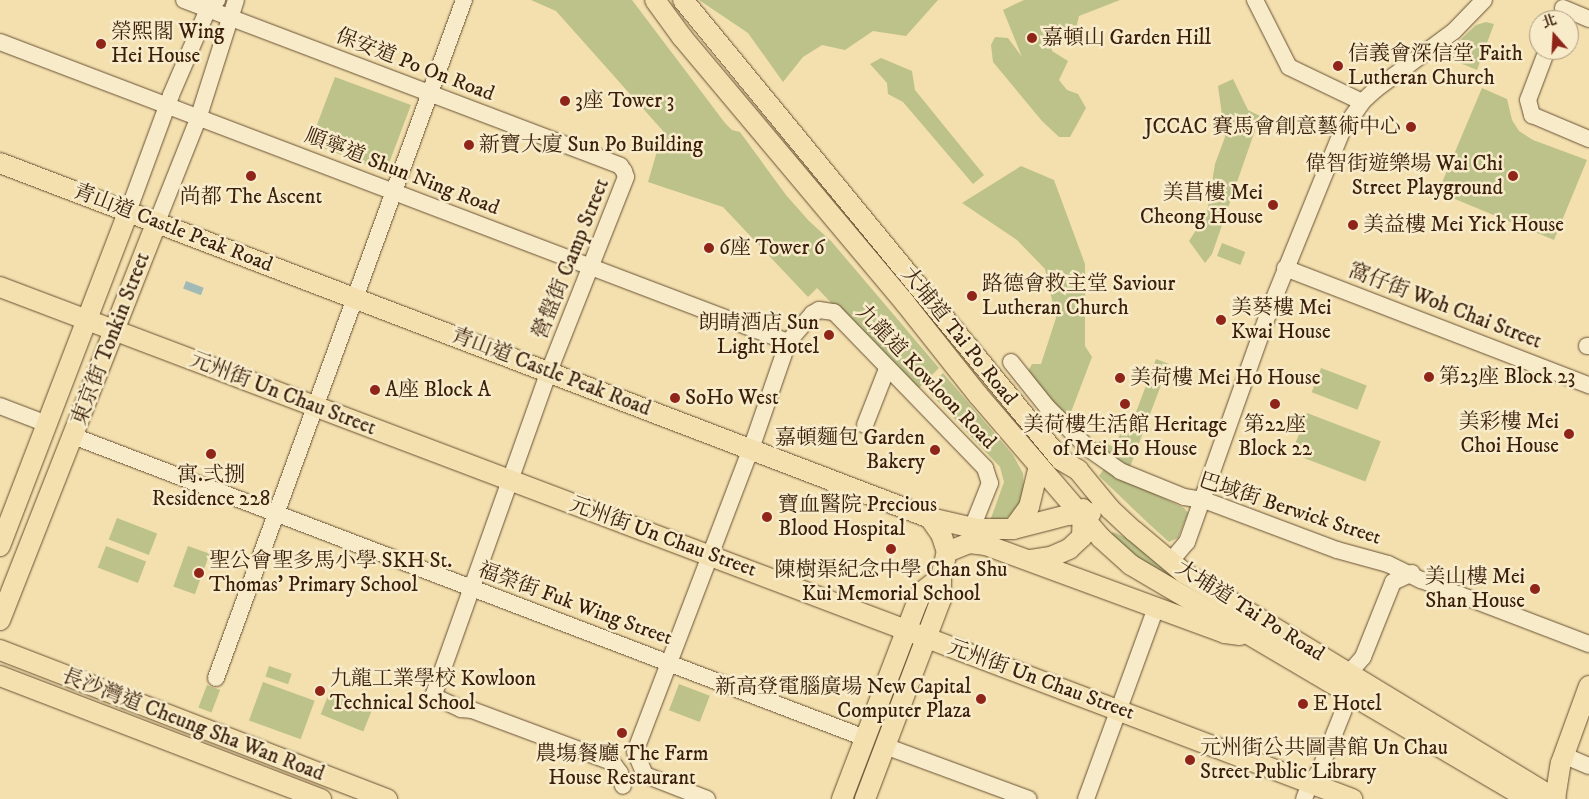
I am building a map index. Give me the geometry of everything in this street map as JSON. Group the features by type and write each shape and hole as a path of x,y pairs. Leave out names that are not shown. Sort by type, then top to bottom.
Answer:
{"main road":[{"name":"大埔道 Tai Po Road","path":"655,0 682,37 1039,466 1101,538 1131,565 1351,692 1545,797"},
{"name":"大埔道 Tai Po Road","path":"683,0 1062,460 1078,470 1110,509 1170,562 1350,672 1545,797"},
{"name":"青山道 Castle Peak Road","path":"0,163 930,518 972,528 1013,529 1068,515 1083,515 1110,509"},
{"name":"東京街 Tonkin Street","path":"0,546 128,212"},
{"name":"東京街 Tonkin Street","path":"0,620 157,222"},
{"name":"元州街 Un Chau Street","path":"0,287 116,329 314,407 1119,708 1307,791 1352,799"},
{"path":"1031,560 1051,557 1069,549 1082,537 1083,515 1079,492 1069,480 1062,460"},
{"path":"1013,529 1029,506 1039,466"},
{"path":"865,799 941,599 941,577 947,552 941,534 930,518"},
{"path":"947,552 969,543 978,544 1031,560 1156,608"},
{"path":"842,799 922,592 941,577"},
{"name":"大埔道 Tai Po Road","path":"1156,608 1225,633 1258,637"},
{"name":"長沙灣道 Cheung Sha Wan Road","path":"0,650 387,799"},
{"name":"長沙灣道 Cheung Sha Wan Road","path":"0,676 321,799"},
{"path":"1545,797 1562,774 1562,759 1589,686"}],"street":[{"name":"保安道 Po On Road","path":"184,0 213,5 232,18 620,166 626,177"},
{"name":"東京街 Tonkin Street","path":"157,222 198,118 232,18 236,0"},
{"path":"216,678 277,513 279,500 395,190 463,0"},
{"path":"1255,0 1289,67 1362,102"},
{"path":"1170,562 1187,542 1204,500 1285,268 1332,149 1362,102 1454,31 1484,0"},
{"name":"東京街 Tonkin Street","path":"128,212 167,105 213,5"},
{"path":"1562,9 1589,20"},
{"name":"順寧道 Shun Ning Road","path":"0,42 198,118 395,190 590,269 788,342"},
{"path":"1543,60 1528,100 1532,115 1589,139"},
{"name":"營盤街 Camp Street","path":"626,177 549,371 433,696 461,709 472,710 628,774"},
{"name":"窩仔街 Woh Chai Street","path":"1285,268 1589,384"},
{"name":"九龍道 Kowloon Road","path":"788,342 812,314 819,310 834,312 984,468 990,477 972,528"},
{"path":"707,799 628,774 669,661 751,449 788,342"},
{"name":"巴域街 Berwick Street","path":"1012,363 1054,414 1089,449 1120,471 1184,497 1204,500 1338,550 1366,556 1412,573 1420,580 1589,644"},
{"path":"865,425 887,369"},
{"path":"0,406 47,424"},
{"name":"福榮街 Fuk Wing Street","path":"73,436 669,661 865,738"},
{"path":"1350,672 1363,657 1393,582 1412,573"},
{"path":"1086,799 1156,608"},
{"path":"1307,791 1318,776 1351,692"},
{"path":"885,746 1028,799"},
{"path":"1562,759 1589,766"}],"green space":[{"path":"531,0 632,0 725,123 732,130 740,132 786,195 809,221 831,241 939,368 916,391 817,288 808,297 723,207 648,182 663,131 556,11"},
{"path":"699,0 938,0 906,36 873,31 845,50 822,45 803,57 783,82 748,33"},
{"path":"1024,0 1120,0 1079,16 1076,28 1060,31 1050,38 1052,51 1068,61 1059,80 1067,90 1078,94 1086,108 1070,137 1059,137 1042,121 993,62 991,45 995,37 1008,38 1022,57 1003,10"},
{"path":"1486,22 1494,24 1477,70 1443,56 1476,25"},
{"path":"881,58 912,71 915,90 984,175 973,184 903,102 888,94 887,83 870,64"},
{"path":"335,77 411,105 388,166 381,170 310,143"},
{"path":"1233,79 1248,110 1260,116 1212,254 1205,263 1189,241 1207,213 1215,164 1225,137 1218,86"},
{"name":"偉智街遊樂場 Wai Chi Street Playground","path":"1482,88 1507,99 1512,120 1519,131 1533,140 1587,160 1554,240 1438,192"},
{"path":"1021,166 1054,180 1085,264 1085,346 1092,357 1068,420 1027,373 1032,364 1041,364 1056,318 1045,269 1017,240 962,203"},
{"path":"1222,243 1245,252 1240,265 1217,256"},
{"path":"1156,359 1169,364 1130,467 1095,444 1100,441 1114,447 1120,434 1127,436"},
{"path":"1321,368 1367,386 1357,410 1312,392"},
{"path":"943,373 1013,455 1023,473 1024,492 1018,509 1004,520 990,521 1004,482 1000,467 927,390"},
{"path":"1307,413 1381,441 1365,481 1292,453"},
{"path":"1104,469 1184,508 1188,513 1178,538 1169,542 1148,523 1099,476"},
{"path":"117,518 157,533 149,555 109,539"},
{"path":"1113,532 1131,540 1224,602 1168,582 1110,535"},
{"path":"106,546 146,561 138,583 98,567"},
{"path":"188,546 210,554 195,594 173,586"},
{"path":"269,666 292,674 288,684 265,676"},
{"path":"263,682 315,701 301,739 249,721"},
{"path":"679,684 710,696 700,722 669,710"},
{"path":"207,685 220,690 211,712 198,707"},
{"path":"330,691 373,708 363,731 321,714"}],"water":[{"path":"186,281 204,288 201,295 183,288"}],"place":[{"name":"嘉頓山 Garden Hill","path":"1032,38"},
{"name":"榮熙閣 Wing Hei House","path":"101,44"},
{"name":"信義會深信堂 Faith Lutheran Church","path":"1338,66"},
{"name":"3座 Tower 3","path":"565,101"},
{"name":"JCCAC 賽馬會創意藝術中心","path":"1411,127"},
{"name":"新寶大廈 Sun Po Building","path":"469,145"},
{"name":"尚都 The Ascent","path":"251,176"},
{"name":"偉智街遊樂場 Wai Chi Street Playground","path":"1513,176"},
{"name":"美菖樓 Mei Cheong House","path":"1273,205"},
{"name":"美益樓 Mei Yick House","path":"1353,225"},
{"name":"6座 Tower 6","path":"709,248"},
{"name":"路德會救主堂 Saviour Lutheran Church","path":"972,296"},
{"name":"美葵樓 Mei Kwai House","path":"1221,320"},
{"name":"朗晴酒店 Sun Light Hotel","path":"829,335"},
{"name":"第23座 Block 23","path":"1429,377"},
{"name":"美荷樓 Mei Ho House","path":"1120,378"},
{"name":"A座 Block A","path":"375,390"},
{"name":"SoHo West","path":"675,398"},
{"name":"美荷樓生活館 Heritage of Mei Ho House","path":"1125,404"},
{"name":"第22座 Block 22","path":"1275,404"},
{"name":"美彩樓 Mei Choi House","path":"1569,434"},
{"name":"嘉頓麵包 Garden Bakery","path":"935,450"},
{"name":"寓.弍捌 Residence 228","path":"211,454"},
{"name":"寶血醫院 Precious Blood Hospital","path":"767,517"},
{"name":"陳樹渠紀念中學 Chan Shu Kui Memorial School","path":"891,549"},
{"name":"聖公會聖多馬小學 SKH St. Thomas' Primary School","path":"199,573"},
{"name":"美山樓 Mei Shan House","path":"1535,589"},
{"name":"九龍工業學校 Kowloon Technical School","path":"320,691"},
{"name":"新高登電腦廣場 New Capital Computer Plaza","path":"981,699"},
{"name":"E Hotel","path":"1303,704"},
{"name":"農塲餐廳 The Farm House Restaurant","path":"622,733"},
{"name":"元州街公共圖書館 Un Chau Street Public Library","path":"1190,760"}]}
